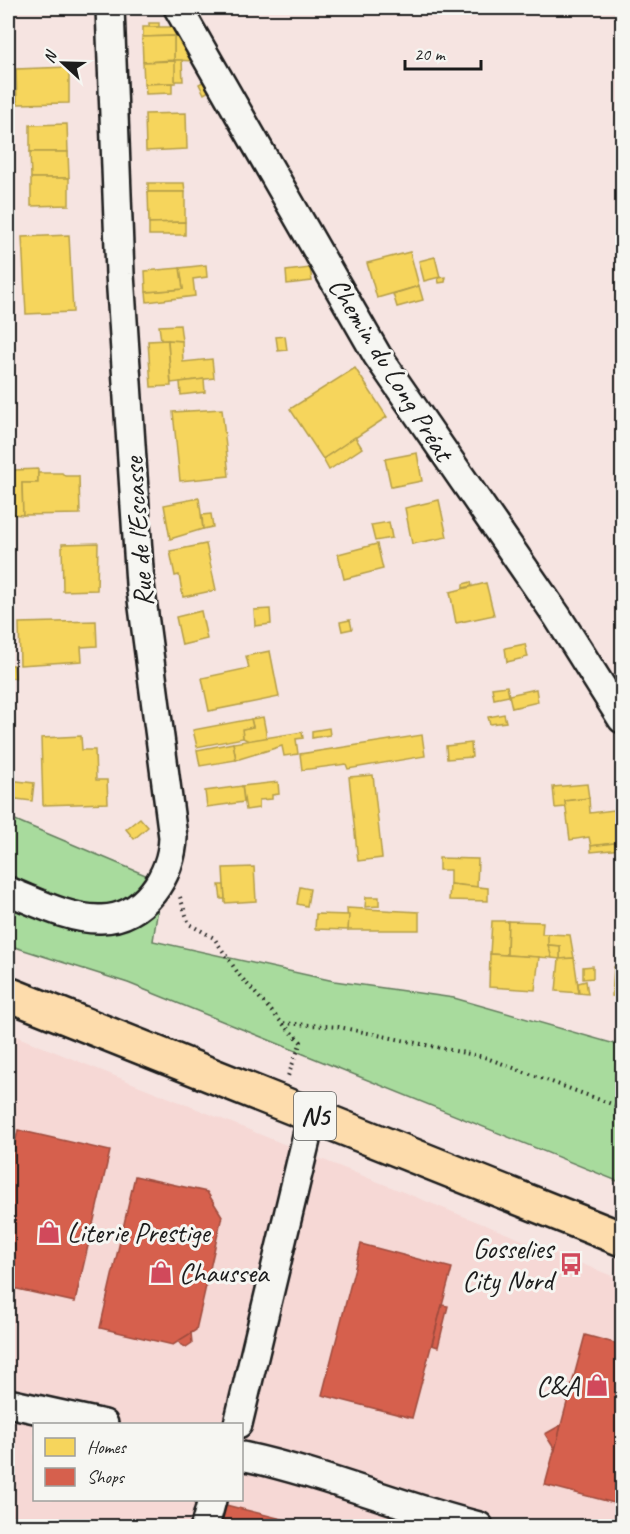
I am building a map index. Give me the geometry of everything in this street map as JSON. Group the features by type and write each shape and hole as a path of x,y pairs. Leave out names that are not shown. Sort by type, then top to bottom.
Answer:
{"main road":[{"name":"N5","path":"8,994 622,1239"}],"street":[{"name":"Rue de l'Escasse","path":"8,891 75,916 102,920 139,905 162,882 169,866 173,837 140,584 120,274 110,8"},
{"name":"Chemin du Long Préat","path":"178,8 376,355 537,588 622,719"},
{"path":"238,1423 312,1115"},
{"path":"8,1403 95,1423"},
{"path":"243,1456 272,1462 430,1514 480,1527"},
{"path":"205,1527 212,1501"}],"path":[{"path":"169,866 189,924 214,938 240,976 301,1042 278,1102"},
{"path":"282,1023 339,1027 484,1057 622,1108"}],"shaded area":[{"path":"8,1033 622,1280 622,1526 8,1526"}],"green space":[{"path":"8,817 162,882 153,941 334,981 454,998 622,1046 622,1183 128,983 8,945"}],"building: Homes":[{"path":"149,23 159,23 159,27 149,27"},
{"path":"143,27 175,27 194,61 174,60 174,36 143,37"},
{"path":"174,36 174,60 143,62 142,37"},
{"path":"174,60 182,60 183,81 175,81"},
{"path":"175,61 175,83 144,84 143,62"},
{"path":"69,67 69,103 17,104 16,69"},
{"path":"206,80 211,90 204,94 199,84"},
{"path":"172,83 172,93 146,94 145,84"},
{"path":"186,113 187,149 146,151 145,114"},
{"path":"67,124 68,152 30,152 30,125"},
{"path":"30,152 68,152 69,178 31,178"},
{"path":"31,178 69,178 69,205 31,206"},
{"path":"148,183 184,183 185,192 148,192"},
{"path":"148,192 185,192 185,222 149,223"},
{"path":"185,222 185,235 149,235 149,223"},
{"path":"69,235 73,312 26,314 22,237"},
{"path":"410,252 419,286 377,298 367,263"},
{"path":"435,257 440,277 424,281 419,261"},
{"path":"206,265 207,277 193,279 195,296 147,302 146,292 183,289 180,268"},
{"path":"180,268 183,289 146,292 145,271"},
{"path":"310,268 312,281 287,284 286,271"},
{"path":"446,277 445,282 439,283 438,278"},
{"path":"419,286 423,300 397,307 393,294"},
{"path":"180,325 182,341 161,340 159,326"},
{"path":"285,336 287,350 278,351 276,337"},
{"path":"168,340 171,386 151,387 148,341"},
{"path":"168,340 182,341 183,362 212,359 214,378 171,383"},
{"path":"355,368 387,417 323,459 290,409"},
{"path":"204,379 205,392 181,395 180,382"},
{"path":"222,409 229,476 180,481 173,412"},
{"path":"355,437 362,448 329,470 323,459"},
{"path":"417,453 422,481 391,487 385,459"},
{"path":"38,469 38,483 22,483 23,515 10,514 9,475 15,470"},
{"path":"38,473 79,476 80,514 23,515 22,483 38,483"},
{"path":"199,498 203,529 170,539 164,505"},
{"path":"439,500 447,537 412,544 405,508"},
{"path":"211,514 213,527 203,529 202,515"},
{"path":"389,522 392,538 375,541 371,525"},
{"path":"98,543 97,590 63,591 62,544"},
{"path":"206,544 216,590 183,597 179,575 175,576 170,551"},
{"path":"377,544 383,569 344,579 338,554"},
{"path":"471,582 472,586 463,588 463,584"},
{"path":"486,583 494,615 456,623 450,592"},
{"path":"270,609 271,624 255,626 254,610"},
{"path":"201,611 207,639 182,645 176,617"},
{"path":"350,620 352,629 342,631 340,622"},
{"path":"96,621 97,646 81,647 82,661 20,665 19,623"},
{"path":"525,644 528,657 507,662 505,648"},
{"path":"270,651 279,697 209,711 202,678 249,668 246,656"},
{"path":"8,665 14,665 15,678 8,678"},
{"path":"507,686 509,696 494,699 492,688"},
{"path":"536,689 538,702 512,708 509,695"},
{"path":"504,714 506,722 490,724 488,717"},
{"path":"263,717 267,738 249,741 243,738 242,729 253,727 251,719"},
{"path":"251,719 253,727 242,729 243,738 197,747 193,730"},
{"path":"329,728 330,735 312,738 312,731"},
{"path":"302,732 303,738 296,739 298,754 284,756 282,746 236,760 233,743"},
{"path":"422,735 425,756 348,769 346,764 302,770 300,754"},
{"path":"81,736 82,750 95,750 96,780 107,780 108,803 43,805 41,738"},
{"path":"233,743 236,760 200,766 197,750"},
{"path":"471,743 472,757 447,759 446,746"},
{"path":"373,775 382,858 358,861 349,777"},
{"path":"8,780 34,783 32,801 8,798"},
{"path":"278,782 279,794 272,795 272,799 259,800 259,808 246,810 242,786"},
{"path":"587,784 589,798 565,801 566,807 555,808 553,787"},
{"path":"242,786 244,802 207,807 205,791"},
{"path":"589,798 590,813 622,809 622,842 591,846 589,837 570,840 565,801"},
{"path":"140,818 148,827 134,839 126,829"},
{"path":"622,842 622,849 591,852 591,846"},
{"path":"439,858 478,859 477,887 450,884 450,870 439,870"},
{"path":"254,867 256,901 225,903 223,868"},
{"path":"450,884 488,888 488,901 449,900"},
{"path":"219,885 224,885 225,899 221,899"},
{"path":"300,887 310,889 307,906 297,904"},
{"path":"366,897 379,897 379,906 365,907"},
{"path":"347,908 419,912 419,930 348,930"},
{"path":"316,914 349,915 348,930 315,929"},
{"path":"492,921 508,921 507,955 490,954"},
{"path":"508,921 543,922 542,934 548,934 552,958 507,955"},
{"path":"548,934 570,935 574,958 560,959 560,946 548,945"},
{"path":"548,945 560,946 560,959 552,958"},
{"path":"490,954 539,957 535,990 489,987"},
{"path":"574,958 579,993 556,991 559,959"},
{"path":"593,966 593,978 583,979 583,967"},
{"path":"614,967 622,968 622,997 612,996"},
{"path":"586,981 588,994 579,993 578,983"}],"building: Shops":[{"name":"Literie Prestige","path":"18,1130 110,1151 75,1302 8,1287 8,1177"},
{"name":"Chaussea","path":"135,1176 207,1192 222,1216 196,1330 173,1345 100,1328"},
{"path":"361,1244 452,1268 412,1418 322,1395"},
{"path":"442,1305 448,1306 438,1347 432,1345"},
{"path":"191,1333 192,1343 186,1347 181,1345 178,1341"},
{"name":"C&A","path":"585,1335 622,1345 622,1505 545,1485"},
{"path":"561,1425 555,1450 545,1434"},
{"path":"222,1504 310,1526 217,1526"}],"place":[{"name":"Literie Prestige","path":"49,1232"},
{"name":"Gosselies City Nord","path":"571,1264"},
{"name":"Chaussea","path":"161,1272"},
{"name":"C&A","path":"597,1385"}]}
